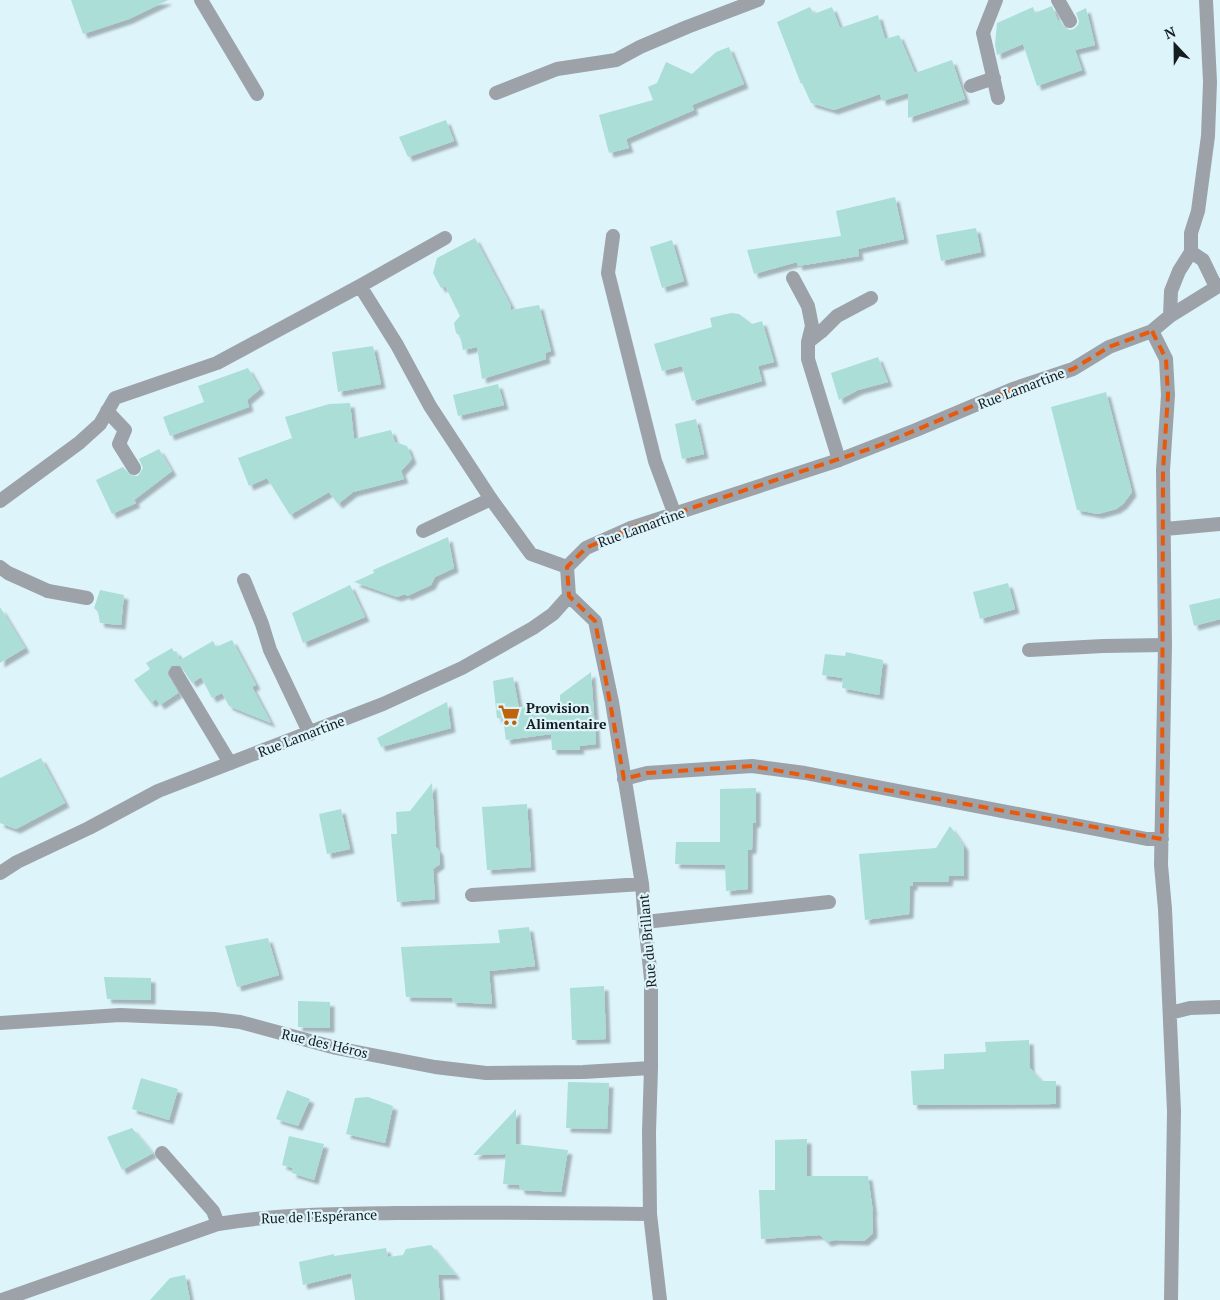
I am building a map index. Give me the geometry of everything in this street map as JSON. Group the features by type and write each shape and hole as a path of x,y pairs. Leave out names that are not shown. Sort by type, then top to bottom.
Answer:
{"street":[{"path":"201,0 257,94"},
{"path":"496,93 558,69 616,60 640,47 758,0"},
{"path":"996,0 982,33 998,98"},
{"path":"1058,0 1070,22"},
{"path":"1170,316 1171,291 1179,272 1191,252 1191,233 1198,211 1208,136 1210,82 1206,34 1206,0"},
{"path":"971,86 994,78"},
{"path":"613,236 608,273 612,292 655,461 674,515"},
{"path":"0,501 79,443 100,424 114,398 217,364 445,238"},
{"path":"1191,252 1203,260 1218,286"},
{"path":"793,278 808,306 812,326 808,342 808,359 839,460"},
{"path":"360,286 398,345 430,406 491,499 531,554 567,567 569,596"},
{"name":"Rue Lamartine","path":"567,567 586,548 631,528 839,460 1013,389 1073,369 1109,347 1152,331 1170,316 1218,286"},
{"path":"808,342 837,316 870,298"},
{"path":"1152,331 1166,359 1168,395 1163,470 1165,645 1161,865 1174,1111 1171,1300"},
{"path":"107,411 125,430 119,444 134,468"},
{"path":"423,531 491,499"},
{"path":"1165,529 1220,524"},
{"path":"0,567 8,573 48,590 87,598"},
{"path":"244,580 262,624 270,650 310,734"},
{"name":"Rue Lamartine","path":"0,873 17,862 89,828 158,791 310,734 383,704 462,668 533,628 553,614 569,596"},
{"name":"Rue du Brillant","path":"569,596 595,621 612,702 642,884 651,978 651,1068 648,1132 650,1214 660,1300"},
{"path":"1029,650 1165,645"},
{"path":"176,673 230,763"},
{"path":"624,779 647,773 752,766 805,773 962,802 1040,819 1162,839"},
{"path":"472,896 642,884"},
{"path":"645,922 829,902"},
{"path":"1170,1013 1190,1008 1220,1007"},
{"name":"Rue des Héros","path":"0,1023 120,1015 214,1019 240,1022 336,1048 486,1073 582,1072 651,1068"},
{"path":"162,1153 213,1211 218,1224"},
{"name":"Rue de l'Espérance","path":"2,1300 218,1224 254,1218 309,1215 447,1213 650,1214"}],"highlighted area":[{"path":"1152,331 1166,359 1168,395 1163,470 1162,839 752,766 647,773 624,779 595,621 569,596 567,567 586,548 631,528 878,446 1013,389 1073,369 1109,347"}],"building":[{"path":"71,0 168,0 129,19 83,34"},
{"path":"1052,6 1058,21 1060,20 1065,28 1069,30 1074,29 1078,25 1079,21 1076,13 1086,8 1095,45 1075,50 1082,70 1037,86 1023,44 997,55 995,45 997,23 1033,7 1035,13"},
{"path":"810,7 814,14 832,7 840,28 878,15 885,39 899,35 915,73 952,60 965,99 908,118 908,93 882,101 880,94 834,110 811,103 801,84 777,22"},
{"path":"729,47 744,84 692,105 694,110 626,139 629,148 609,153 599,115 653,100 648,87 657,83 666,62 692,74 716,52"},
{"path":"446,120 454,141 408,157 399,137"},
{"path":"895,197 904,239 858,249 859,256 798,266 797,262 754,274 747,250 841,236 836,211"},
{"path":"976,228 981,252 941,261 936,235"},
{"path":"475,238 510,304 511,310 539,305 551,351 545,353 546,359 482,379 477,347 463,350 460,336 456,333 454,323 460,316 445,286 441,288 433,273 437,258"},
{"path":"672,240 684,281 662,288 650,247"},
{"path":"731,313 739,314 752,324 762,321 774,362 758,366 762,381 692,401 682,366 662,371 654,344 712,327 710,318"},
{"path":"373,346 381,384 338,392 332,352"},
{"path":"878,357 888,382 858,390 839,400 831,373"},
{"path":"248,368 260,389 247,400 249,407 170,436 163,417 204,402 198,386"},
{"path":"498,384 504,405 458,416 453,395"},
{"path":"1106,392 1132,492 1123,504 1116,509 1098,514 1077,510 1051,407"},
{"path":"350,403 354,439 391,430 395,442 407,446 412,459 401,471 404,479 353,492 338,504 329,492 290,515 267,478 249,486 238,458 292,438 285,417 329,404"},
{"path":"696,419 704,454 682,459 675,424"},
{"path":"159,449 172,471 134,500 136,503 112,514 96,480 123,467 130,475 138,476 143,468 139,459"},
{"path":"448,537 454,568 435,577 431,585 407,596 405,594 397,597 354,582 374,573 373,570"},
{"path":"1008,583 1015,609 980,619 973,592"},
{"path":"350,585 365,617 303,643 292,613"},
{"path":"100,590 124,595 121,625 100,623 98,612 94,608"},
{"path":"1220,598 1220,619 1194,626 1189,605"},
{"path":"0,607 25,648 0,663"},
{"path":"232,640 256,685 252,687 271,723 229,706 222,693 212,698 201,677 192,683 180,665 171,666 167,673 178,693 160,705 156,699 151,703 134,680 150,669 146,663 172,648 174,652 176,651 180,660 213,641 216,647"},
{"path":"846,652 883,660 879,695 842,688 843,678 822,675 825,654 845,656"},
{"path":"591,672 596,744 579,746 580,750 552,750 551,734 506,740 503,719 497,718 493,681 513,677 519,708 560,704 560,695"},
{"path":"447,702 451,728 381,747 377,738"},
{"path":"41,758 65,803 16,829 0,823 0,778"},
{"path":"432,783 436,847 439,851 440,864 433,869 435,899 397,902 391,834 397,834 396,812 410,811"},
{"path":"756,788 756,823 753,823 752,849 748,850 748,889 726,891 725,865 675,864 676,842 720,842 720,789"},
{"path":"527,804 531,867 487,870 482,807"},
{"path":"341,809 350,849 327,854 319,814"},
{"path":"950,826 964,846 964,876 949,876 948,882 913,882 913,886 910,886 909,914 865,920 859,854 936,848"},
{"path":"529,927 535,966 489,971 492,1004 452,1002 452,998 406,997 401,947 500,943 498,930"},
{"path":"268,938 279,975 237,987 225,946"},
{"path":"104,977 151,978 151,1000 107,999"},
{"path":"604,986 606,1039 572,1040 570,988"},
{"path":"298,1001 330,1002 330,1028 298,1027"},
{"path":"1029,1040 1030,1068 1042,1081 1056,1081 1056,1104 913,1105 911,1071 944,1069 944,1054 986,1052 985,1042"},
{"path":"141,1078 178,1089 169,1120 132,1109"},
{"path":"568,1082 609,1083 607,1129 566,1128"},
{"path":"287,1090 310,1099 298,1126 276,1119"},
{"path":"368,1097 393,1106 385,1143 346,1134 355,1098"},
{"path":"516,1109 516,1144 568,1150 561,1192 521,1190 519,1185 503,1184 506,1154 473,1155"},
{"path":"132,1128 153,1153 122,1170 107,1137"},
{"path":"289,1136 324,1144 314,1180 292,1173 293,1168 282,1165"},
{"path":"807,1139 807,1176 868,1176 873,1212 873,1233 864,1241 835,1240 827,1242 820,1235 761,1239 759,1190 775,1190 775,1140"},
{"path":"431,1245 456,1275 438,1275 440,1300 355,1300 351,1273 303,1285 299,1262 334,1254 334,1256 386,1248 388,1257 403,1255 406,1249"},
{"path":"185,1275 190,1300 150,1300 170,1278"}],"place":[{"name":"Provision Alimentaire","path":"509,715"}]}
